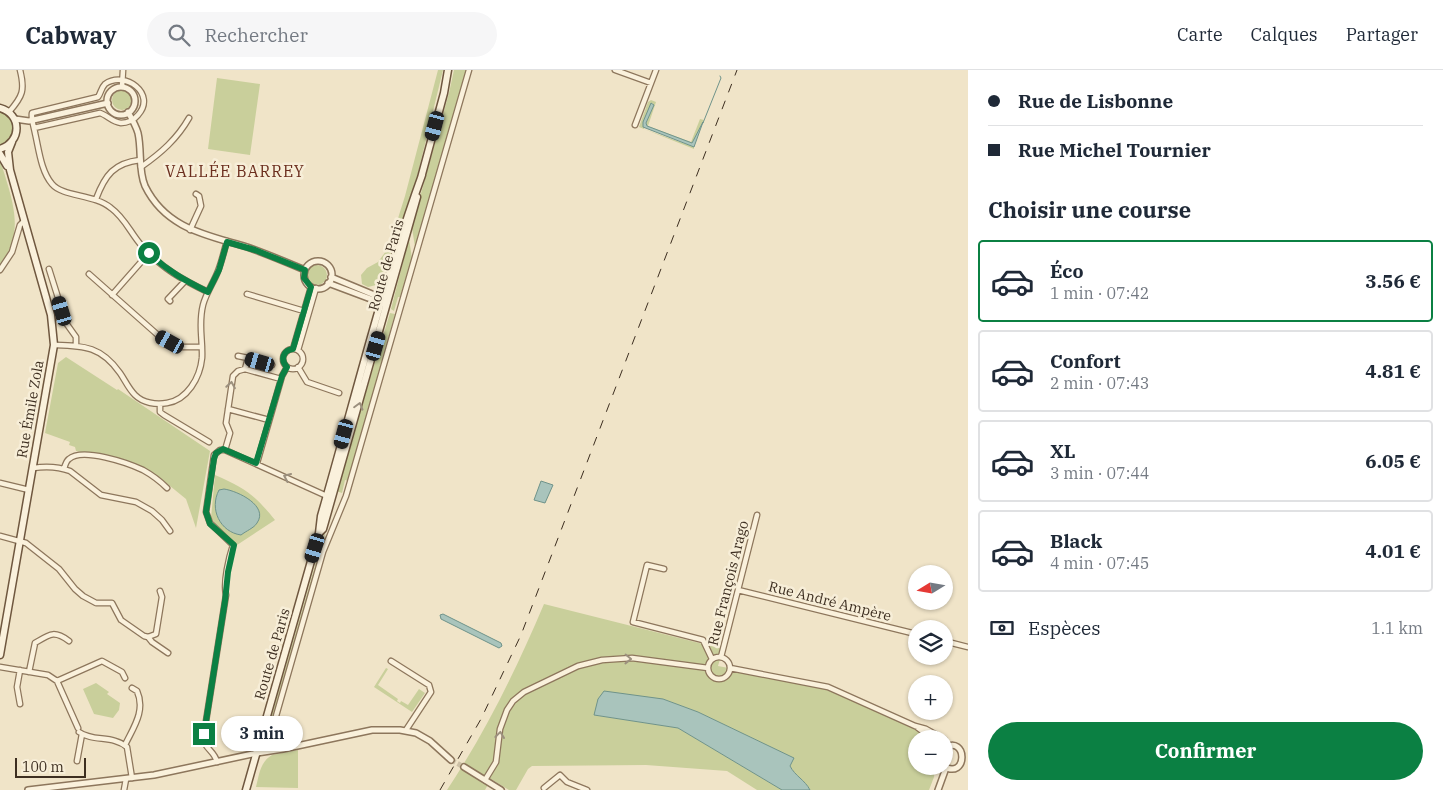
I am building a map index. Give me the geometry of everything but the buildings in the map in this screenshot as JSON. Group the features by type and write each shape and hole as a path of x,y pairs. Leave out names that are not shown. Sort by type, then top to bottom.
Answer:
{"main road":[{"name":"Route de Paris","path":"319,533 323,529 331,503 408,213 422,175 444,93 448,70"},
{"path":"0,108 9,112 15,119 17,131"},
{"name":"Rue Émile Zola","path":"0,655 54,345 51,315 10,170 8,152 17,131"},
{"path":"0,148 12,142"},
{"name":"Rue Émile Zola","path":"0,154 10,170"},
{"name":"Route de Paris","path":"246,790 319,533 321,516 385,302"}],"street":[{"path":"9,112 22,95 23,82 20,70"},
{"path":"122,87 123,70"},
{"path":"266,751 323,552 346,496 469,70"},
{"path":"615,70 651,83"},
{"path":"635,125 656,70"},
{"path":"34,128 103,113 110,120 118,122 133,120 142,109 144,101 143,93 136,83 122,77 116,78 108,81 102,87 99,96 33,112 30,121 34,128 45,172 54,186 66,192 96,199 117,213 149,253 166,269 208,292"},
{"path":"122,87 129,89 135,98 133,108 123,114 116,113 110,108 108,103 108,97 111,92 116,88 122,87"},
{"path":"86,100 89,116"},
{"path":"15,119 30,121 108,103"},
{"path":"128,112 138,134 142,177 146,188 168,215 190,230 255,250 305,270"},
{"path":"141,167 169,145 189,118"},
{"path":"17,131 30,121"},
{"path":"96,199 103,181 110,172 124,164 140,160"},
{"path":"190,230 201,206 199,196 196,194"},
{"path":"0,270 9,259 20,225 24,221"},
{"path":"54,345 87,347 97,350 115,366 136,396 149,402 160,404 176,400 190,389 200,368 202,347 200,321 203,304 219,270 227,242"},
{"path":"112,295 149,253"},
{"path":"312,262 322,262 328,266 331,277 324,287 314,287 304,278 305,270 312,262"},
{"path":"49,270 66,323 76,337 76,346"},
{"path":"89,274 159,336 183,347 202,347"},
{"path":"331,277 385,302"},
{"path":"170,301 168,299 185,281"},
{"path":"328,283 385,302"},
{"path":"296,349 287,351 283,356 287,367 293,369 301,364 303,358 296,349 304,311 314,287"},
{"path":"296,349 314,287"},
{"path":"247,294 304,311"},
{"path":"238,356 272,365"},
{"path":"244,369 248,358"},
{"path":"256,463 281,379 287,367"},
{"path":"298,367 307,382 339,393"},
{"path":"225,450 230,433 226,423 233,376 238,371 244,369 267,377 281,379"},
{"path":"160,404 160,412 164,416 209,442"},
{"path":"228,409 269,420"},
{"path":"217,762 216,755 204,744 203,740 228,572 234,545 210,524 206,512 214,459 218,451 221,449 225,450 327,495 331,503"},
{"path":"64,469 67,460 74,455 91,455 141,469 160,481 167,488"},
{"path":"32,468 48,466 70,471 101,495 136,502 152,511 170,531"},
{"path":"0,483 29,490"},
{"name":"Rue François Arago","path":"721,657 758,514"},
{"path":"0,536 26,543 59,569 83,596 96,602 112,603 120,620 148,637 168,653"},
{"path":"664,569 648,565 633,622 702,640 712,659"},
{"name":"Rue André Ampère","path":"738,590 908,632"},
{"path":"148,637 156,634 158,629 162,597 160,591"},
{"path":"29,672 35,643 53,633 69,641"},
{"path":"953,643 968,647"},
{"path":"721,657 728,661 730,668 726,677 720,679 711,676 708,668 712,659 721,657"},
{"path":"485,780 496,762 500,729 507,710 513,700 524,692 578,666 602,660 632,658 708,668"},
{"path":"57,681 102,661 122,672 125,678"},
{"path":"391,661 429,685 431,692 406,730"},
{"path":"0,667 48,675 57,681 79,731 77,760"},
{"path":"730,668 828,688 928,730"},
{"path":"20,670 17,686 20,704"},
{"path":"125,745 138,722 140,701 137,691 132,688"},
{"path":"915,726 921,730"},
{"path":"28,790 154,775 372,730 406,730 425,738 451,760"},
{"path":"79,731 125,745 132,778"},
{"path":"953,745 965,753 965,761 956,768 953,768"},
{"path":"464,768 501,790"},
{"path":"544,788 560,775 567,782 587,790"},
{"path":"938,790 943,775"},
{"path":"124,790 126,779"}],"green space":[{"path":"438,70 443,70 414,189 383,278 376,285 368,287 362,284 361,275 367,268 378,262 389,247 405,196"},
{"path":"454,70 466,70 415,247 413,222"},
{"path":"217,78 260,84 250,155 208,149"},
{"path":"122,90 129,93 132,100 129,107 122,110 115,107 112,100 115,93"},
{"path":"651,100 656,102 648,126 691,142 700,119 704,120 692,143 647,126 646,123 654,105 652,103 644,129 639,127 648,102"},
{"path":"0,112 10,118 13,128 10,138 0,145"},
{"path":"644,129 694,147 694,149"},
{"path":"0,162 14,210 15,228 11,247 0,265"},
{"path":"409,239 412,258 394,311 391,309"},
{"path":"313,265 321,265 327,271 327,279 321,285 313,285 307,279 307,271"},
{"path":"390,313 395,314 348,481 345,480 342,493 336,491"},
{"path":"66,357 118,389 210,451 196,528 186,499 159,477 130,462 76,451 75,447 69,445 70,442 45,433 58,363"},
{"path":"215,475 248,493 275,520 237,545 220,530 211,518"},
{"path":"325,531 325,539 267,739 265,738"},
{"path":"544,604 723,649 718,666 828,687 916,725 921,730 908,730 908,775 934,775 934,777 929,790 810,790 790,766 793,758 698,712 663,699 594,715 678,728 782,790 757,790 727,771 646,765 532,766 528,769 516,790 509,790 491,779 485,790 447,790 500,700"},
{"path":"386,668 388,669 378,685 398,699 397,701 400,703 401,701 408,705 419,689 425,693 412,712 374,687"},
{"path":"96,683 120,703 119,710 113,718 94,714 83,689"},
{"path":"298,750 298,788 256,787 261,769 268,758 272,755"}],"water":[{"path":"651,103 654,105 646,123 647,126 692,143 703,122 694,147 643,127 643,122"},
{"path":"541,481 553,485 545,503 534,500"},
{"path":"224,489 244,496 256,505 259,511 260,517 257,523 241,535 227,529 218,518 215,505 216,497 219,490"},
{"path":"443,614 501,643 502,646 499,648 441,619 440,615"},
{"path":"604,691 663,699 698,712 794,758 790,766 810,790 782,790 678,728 594,715 598,699"}],"waterway":[{"path":"703,123 721,78 720,76"}],"tunnel":[{"path":"451,760 464,767"}],"railway":[{"path":"440,790 481,719 521,635 737,70"}],"district":[{"name":"VALLÉE BARREY","path":"235,171"}],"route":[{"path":"149,253 159,264 175,275 208,292 219,270 227,242 255,250 305,270 304,278 311,287 293,349 287,351 283,356 287,367 282,376 256,463 223,449 214,455 206,512 210,524 234,545 231,552 204,734"}]}
